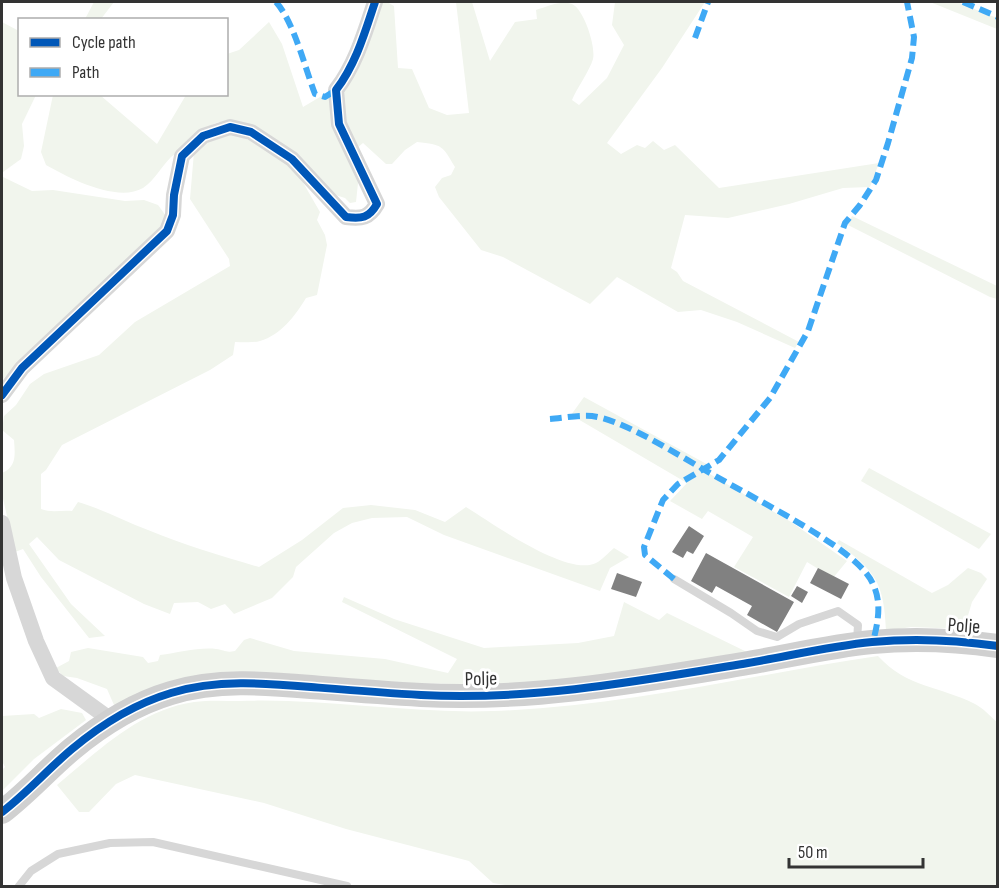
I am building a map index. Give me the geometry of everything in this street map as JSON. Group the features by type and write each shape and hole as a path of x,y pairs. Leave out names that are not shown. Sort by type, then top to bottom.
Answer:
{"street":[{"path":"2,395 22,368 167,231 173,215 174,195 182,156 203,136 230,127 251,132 292,159 346,217 359,218 372,213 376,204 339,124 336,90 348,74 355,59 375,2"},
{"path":"2,523 14,578 36,641 53,678 111,720"},
{"name":"Polje","path":"2,812 72,749 111,720 140,704 201,685 279,684 422,695 518,694 572,690 651,679 856,644 916,640 998,646"}],"lane":[{"path":"675,579 757,631 777,637 799,624 838,611 858,625 856,644"},
{"path":"20,886 31,871 58,854 110,843 153,842 347,886"}],"shaded area":[{"path":"94,2 114,2 102,18 86,18"},
{"path":"381,2 387,2 394,6 398,68 412,69 429,108 447,115 469,113 456,2 472,2 490,61 515,22 537,19 536,10 554,4 568,3 581,13 593,46 593,59 572,100 579,105 607,78 624,45 612,25 615,2 705,2 662,68 607,143 621,154 637,145 645,148 653,141 664,150 675,145 719,188 879,163 870,187 843,188 789,204 728,218 685,215 671,268 683,281 799,342 795,348 737,322 701,310 678,312 617,277 590,304 503,257 481,250 439,197 435,187 442,178 451,175 455,167 444,150 437,145 417,142 405,150 392,164 386,164 363,143 357,148 356,202 350,203 345,198 329,193 309,169 219,122 205,129 171,157 147,185 132,192 107,191 80,182 46,165 41,152 53,96 101,96 157,144 185,96 228,96 228,54 239,50 269,22 282,44 303,107 342,84"},
{"path":"930,2 957,2 997,18 997,29"},
{"path":"2,22 18,30 18,96 36,96 22,124 24,146 21,159 3,172 3,177 32,191 53,190 125,201 144,200 158,205 169,220 2,380"},
{"path":"224,131 274,149 301,179 320,212 317,220 325,235 327,245 317,295 306,298 281,330 268,338 257,342 235,342 233,355 210,370 62,445 41,474 41,509 72,511 78,502 175,541 259,567 302,540 343,508 371,505 415,510 445,522 466,507 530,546 567,562 583,565 596,563 614,548 629,557 610,568 600,591 444,535 407,517 372,518 352,523 334,533 296,567 293,577 272,598 234,614 225,604 211,609 198,602 174,603 170,614 144,604 59,560 37,537 29,544 71,604 105,636 89,638 41,577 23,549 15,552 2,494 2,473 13,464 15,455 14,440 2,430 4,416 16,405 30,384 44,374 99,355 135,322 230,266 229,259 190,199 194,152"},
{"path":"852,216 997,286 997,299 848,225"},
{"path":"584,397 712,467 710,474 791,522 847,561 833,578 807,562 789,597 734,567 753,537 708,511 702,519 670,501 687,483 571,415"},
{"path":"869,468 991,534 979,549 861,481"},
{"path":"839,540 932,593 948,585 968,568 981,573 987,579 972,602 964,629 911,627 886,631 880,589 869,570 837,543"},
{"path":"344,597 394,619 484,648 578,643 614,636 624,602 659,620 667,613 751,654 639,671 509,685 403,683 291,674 114,705 107,689 77,678 63,676 56,668 69,661 71,652 88,648 143,657 148,663 158,661 160,655 196,649 235,651 244,640 250,638 294,651 385,659 448,673 457,659 342,602"},
{"path":"878,656 889,667 912,681 975,704 997,722 997,886 511,886 493,883 469,861 346,829 264,803 135,775 116,784 89,812 79,812 57,785 104,746 137,723 174,706 194,702 303,702 461,711 542,708 638,697"},
{"path":"61,709 82,713 86,720 34,759 2,791 2,770 5,767 2,761 2,716 34,714 39,718"}],"building":[{"path":"689,526 704,536 693,554 687,551 683,558 672,552"},
{"path":"706,553 794,602 777,632 747,615 752,606 716,586 712,593 691,581"},
{"path":"818,568 849,584 841,599 810,583"},
{"path":"617,573 642,582 636,597 611,589"},
{"path":"797,586 808,592 802,603 791,596"}],"marked path":[{"path":"276,2 294,33 315,94 325,97 336,90"},
{"path":"695,38 708,2"},
{"path":"674,579 645,555 644,547 663,500 678,484 719,460 770,398 808,331 845,223 876,180 888,143 912,58 914,37 907,2"},
{"path":"963,2 998,17"},
{"path":"550,419 592,416 633,430 788,517 838,548 862,569 876,591 878,613 873,642"}],"cycle path":[{"path":"2,395 22,368 167,231 173,215 174,195 182,156 203,136 230,127 251,132 292,159 346,217 356,218 371,212 377,204 339,124 336,90 354,59 375,2"},
{"path":"2,812 72,749 107,723 157,698 205,686 258,683 421,695 503,695 626,683 872,642 935,640 998,646"}]}
